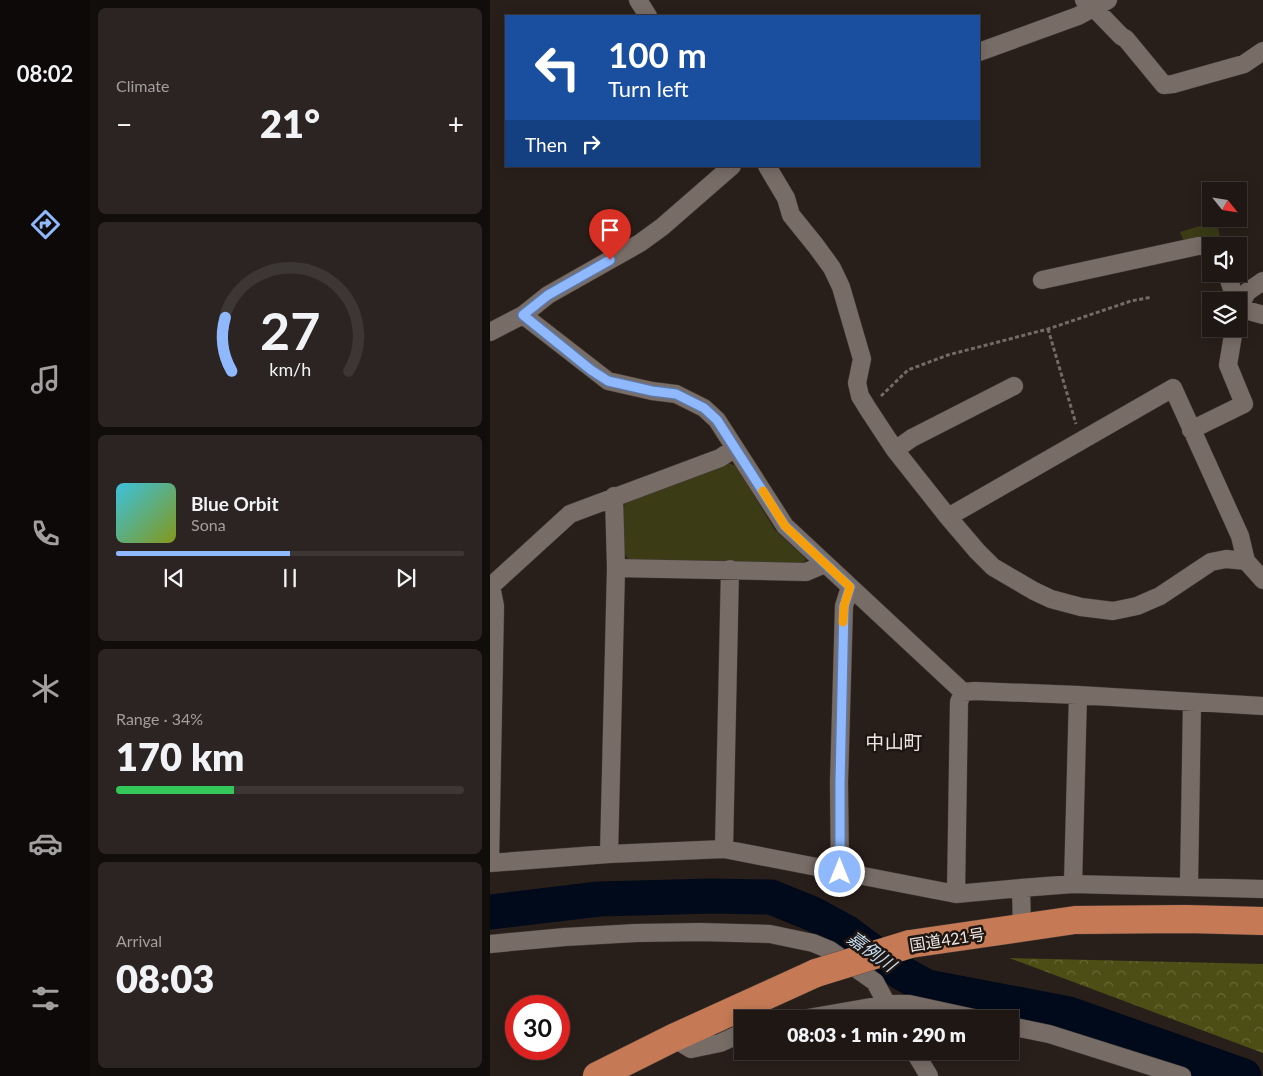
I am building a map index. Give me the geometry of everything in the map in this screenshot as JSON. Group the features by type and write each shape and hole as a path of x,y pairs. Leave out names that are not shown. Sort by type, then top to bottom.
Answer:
{"highway":[{"name":"国道421号","path":"598,1076 673,1038 816,973 910,944 1075,920 1186,919 1263,921"}],"street":[{"path":"638,0 647,15"},
{"path":"980,52 1069,19 1095,3 1164,85 1244,64 1263,52"},
{"path":"490,332 523,315 548,295 640,243 662,227 731,167"},
{"path":"768,167 786,198 791,215 832,268 841,287 862,360 857,382 860,396 895,450 948,517 993,567 1051,599 1081,607 1113,611 1137,606 1173,589 1211,562 1226,558 1246,561"},
{"path":"1042,280 1202,246"},
{"path":"1247,292 1263,281"},
{"path":"1247,310 1263,315"},
{"path":"523,315 591,370 608,381 652,391 676,394 704,408 717,420 785,526 963,692 1078,695 1263,706"},
{"path":"1191,430 1244,404 1228,365 1233,337"},
{"path":"895,450 912,438 1014,386"},
{"path":"948,517 1173,388 1240,536 1246,561 1263,580"},
{"path":"735,448 720,458 570,514 490,587 495,606 490,863 609,854 724,849 956,894 1073,884 1263,889"},
{"path":"609,854 616,568 614,496"},
{"path":"616,568 806,572 826,564"},
{"path":"724,849 730,569"},
{"path":"840,872 844,606 850,587"},
{"path":"956,894 959,702 963,692"},
{"path":"1073,884 1078,695"},
{"path":"1189,886 1192,702"},
{"path":"1021,888 1022,928"},
{"path":"490,944 636,933 770,934 813,943 830,950 875,982 890,1010"},
{"path":"894,1010 910,1004 937,1010"},
{"path":"847,1010 862,1007 884,1010"},
{"path":"1019,1028 1049,1034 1182,1076"},
{"path":"673,1038 691,1049 720,1043 734,1037"},
{"path":"919,1060 929,1076"}],"path":[{"path":"868,409 908,370 948,354 1048,329 1131,301 1152,297"},
{"path":"1048,329 1082,441"}],"green space":[{"path":"1009,958 1263,964 1263,1053"}],"shaded area":[{"path":"1202,225 1202,228 1218,228 1220,237 1202,237 1202,245 1186,246 1180,232"},
{"path":"729,463 736,466 775,530 806,559 803,565 631,562 623,552 622,512 625,503"}],"waterway":[{"name":"嘉例川","path":"490,912 599,899 712,896 771,897 813,914 846,932 900,972 927,987 1069,1014 1244,1076"}],"slow traffic":[{"path":"763,491 785,526 850,587 844,606 843,622"}],"district":[{"name":"中山町","path":"894,741"}],"route":[{"path":"610,260 548,295 523,315 567,348 591,370 608,381 625,386 676,394 704,408 717,420 785,526 850,587 844,606 840,872"}]}
